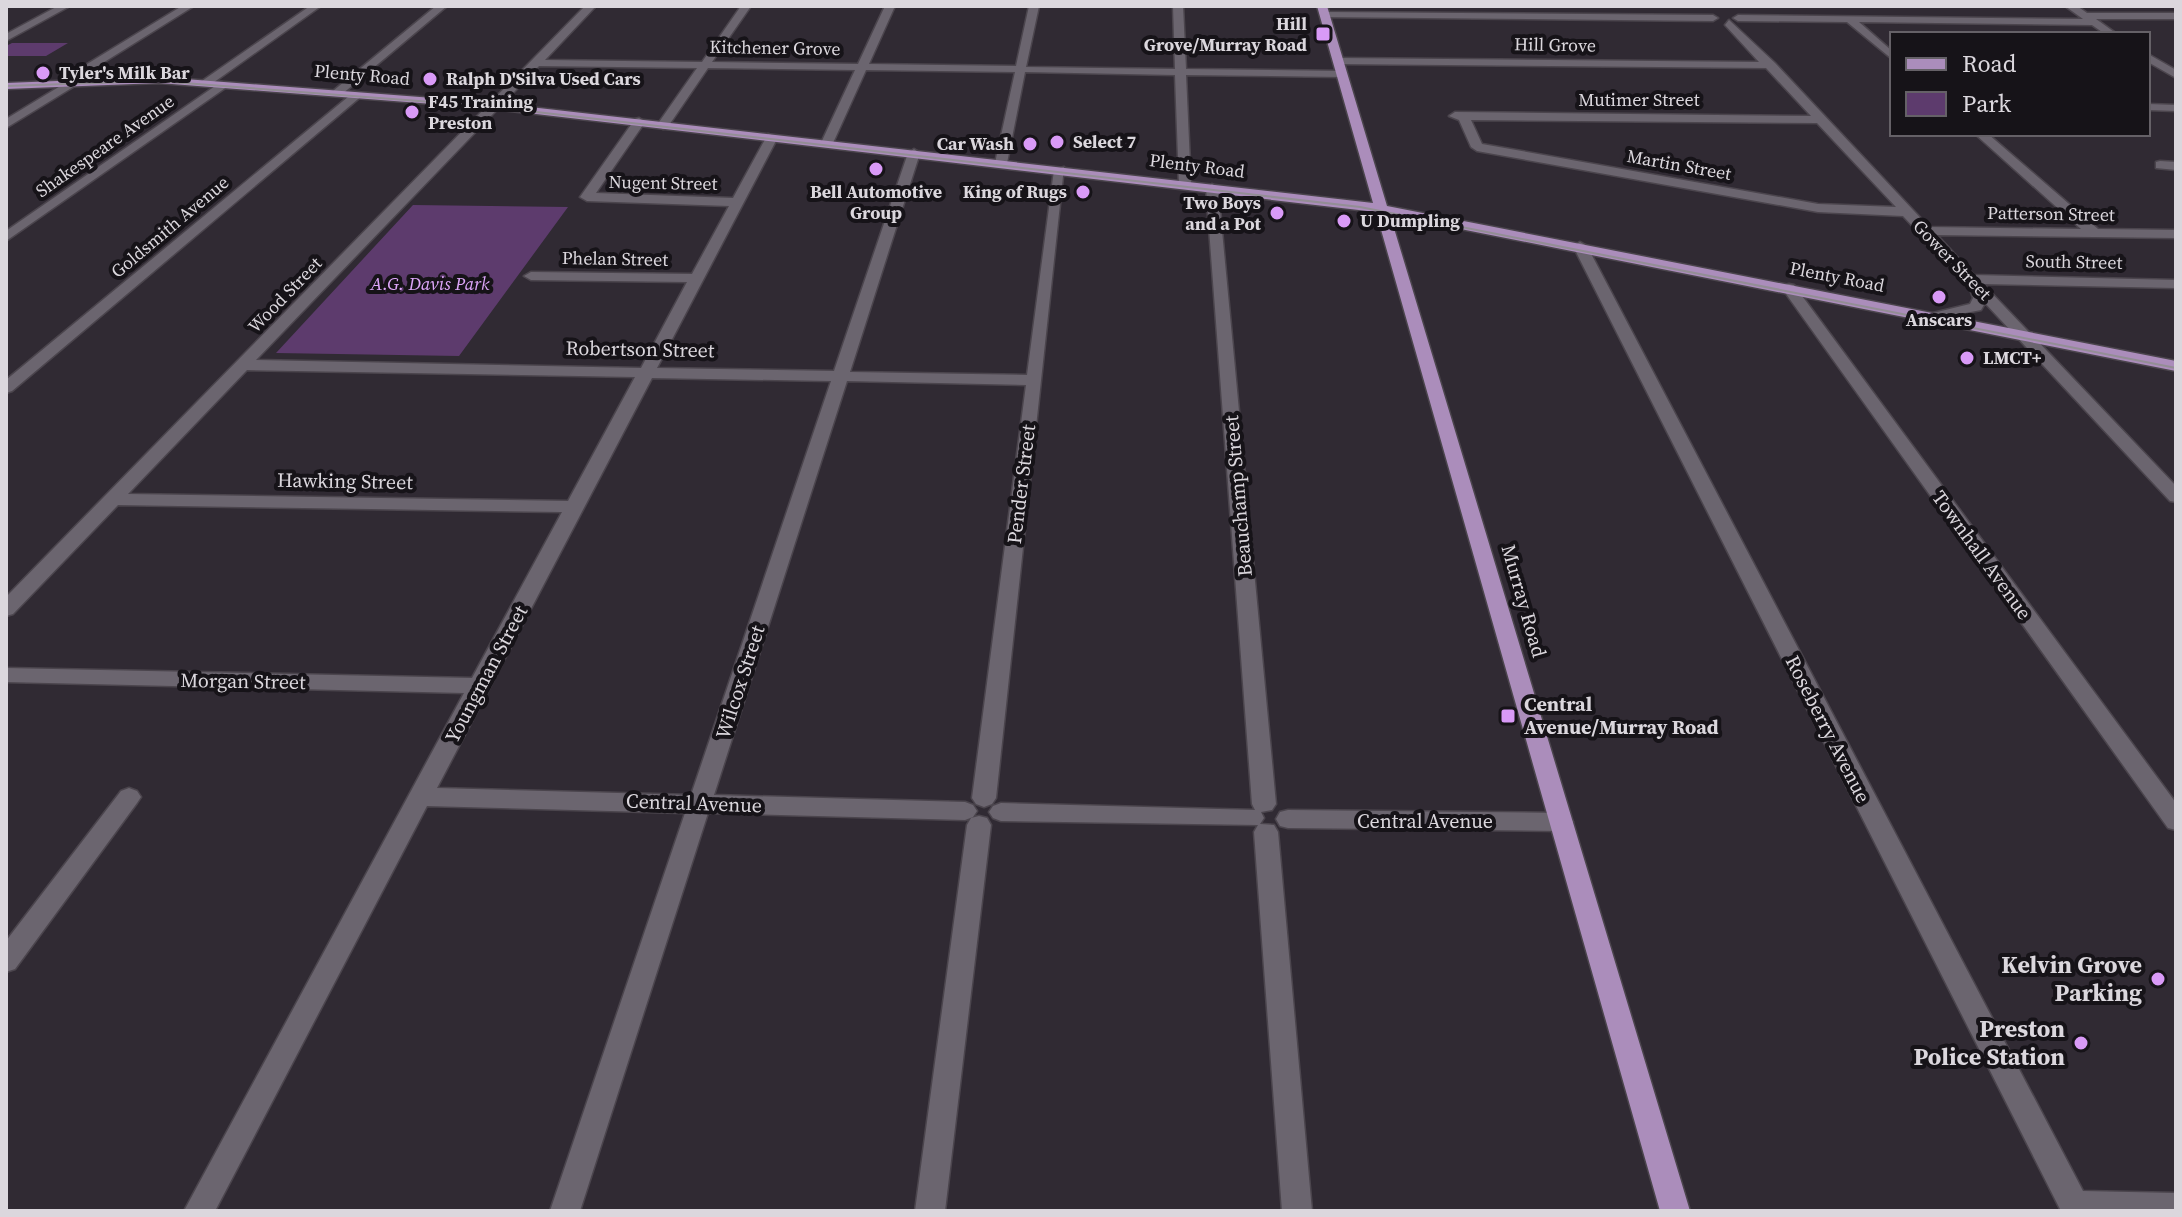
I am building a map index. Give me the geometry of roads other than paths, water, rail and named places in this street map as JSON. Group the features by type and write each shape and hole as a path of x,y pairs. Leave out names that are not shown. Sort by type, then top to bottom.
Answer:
{"main road":[{"name":"Murray Road","path":"1323,11 1675,1211"},
{"name":"Plenty Road","path":"8,85 206,83 496,106 1381,208 2176,366"}],"street":[{"path":"6,38 65,6"},
{"path":"6,124 189,6"},
{"path":"206,83 316,6"},
{"path":"337,93 442,6"},
{"name":"Wood Street","path":"7,608 591,6"},
{"path":"663,125 746,6"},
{"path":"827,143 890,6"},
{"path":"1001,163 1034,6"},
{"path":"1178,6 1185,185"},
{"path":"2070,6 2109,32"},
{"path":"1323,11 1923,21 2176,16"},
{"name":"Gower Street","path":"1723,16 2176,497"},
{"path":"1850,20 1890,54"},
{"path":"1923,21 1937,32"},
{"path":"2150,57 2176,58"},
{"path":"2150,58 2176,75"},
{"name":"Kitchener Grove","path":"537,63 1181,72 1340,68"},
{"name":"Hill Grove","path":"1340,68 1771,65"},
{"name":"Shakespeare Avenue","path":"6,237 225,84"},
{"name":"Goldsmith Avenue","path":"6,388 358,94"},
{"path":"2150,107 2176,108"},
{"name":"Mutimer Street","path":"1460,116 1822,120"},
{"name":"Martin Street","path":"1460,116 1477,147 1818,208 1907,212"},
{"name":"Nugent Street","path":"639,122 587,197 739,202"},
{"path":"1983,136 2094,233"},
{"name":"Youngman Street","path":"199,1211 772,137"},
{"name":"Wilcox Street","path":"565,1211 914,153"},
{"path":"2160,165 2176,166"},
{"name":"Pender Street","path":"930,1211 1060,170"},
{"name":"Beauchamp Street","path":"1212,188 1268,819 1297,1211"},
{"name":"Patterson Street","path":"1925,231 2176,234"},
{"name":"Roseberry Avenue","path":"1580,246 2075,1208"},
{"name":"Phelan Street","path":"531,276 698,278"},
{"path":"1934,317 1976,307 1980,298 1973,282"},
{"name":"South Street","path":"1973,282 2176,284"},
{"name":"Townhall Avenue","path":"1789,288 2176,821"},
{"name":"Robertson Street","path":"244,365 1034,380"},
{"name":"Hawking Street","path":"114,499 575,507"},
{"name":"Morgan Street","path":"6,675 479,686"},
{"path":"6,961 129,797"},
{"name":"Central Avenue","path":"422,797 1268,819 1561,822"},
{"path":"2075,1208 2176,1208"}],"tram line":[{"path":"6,86 157,81 484,106 1360,207 2176,368"}],"place":[{"name":"Hill Grove/Murray Road","path":"1323,34"},
{"name":"Tyler's Milk Bar","path":"43,73"},
{"name":"Ralph D'Silva Used Cars","path":"430,79"},
{"name":"F45 Training Preston","path":"412,112"},
{"name":"Select 7","path":"1057,142"},
{"name":"Car Wash","path":"1030,144"},
{"name":"Bell Automotive Group","path":"876,169"},
{"name":"King of Rugs","path":"1083,192"},
{"name":"Two Boys and a Pot","path":"1277,213"},
{"name":"U Dumpling","path":"1344,221"},
{"name":"Anscars","path":"1939,297"},
{"name":"LMCT+","path":"1967,358"},
{"name":"Central Avenue/Murray Road","path":"1508,716"},
{"name":"Kelvin Grove Parking","path":"2158,979"},
{"name":"Preston Police Station","path":"2081,1043"}],"park label":[{"name":"A.G. Davis Park","path":"430,284"}]}
